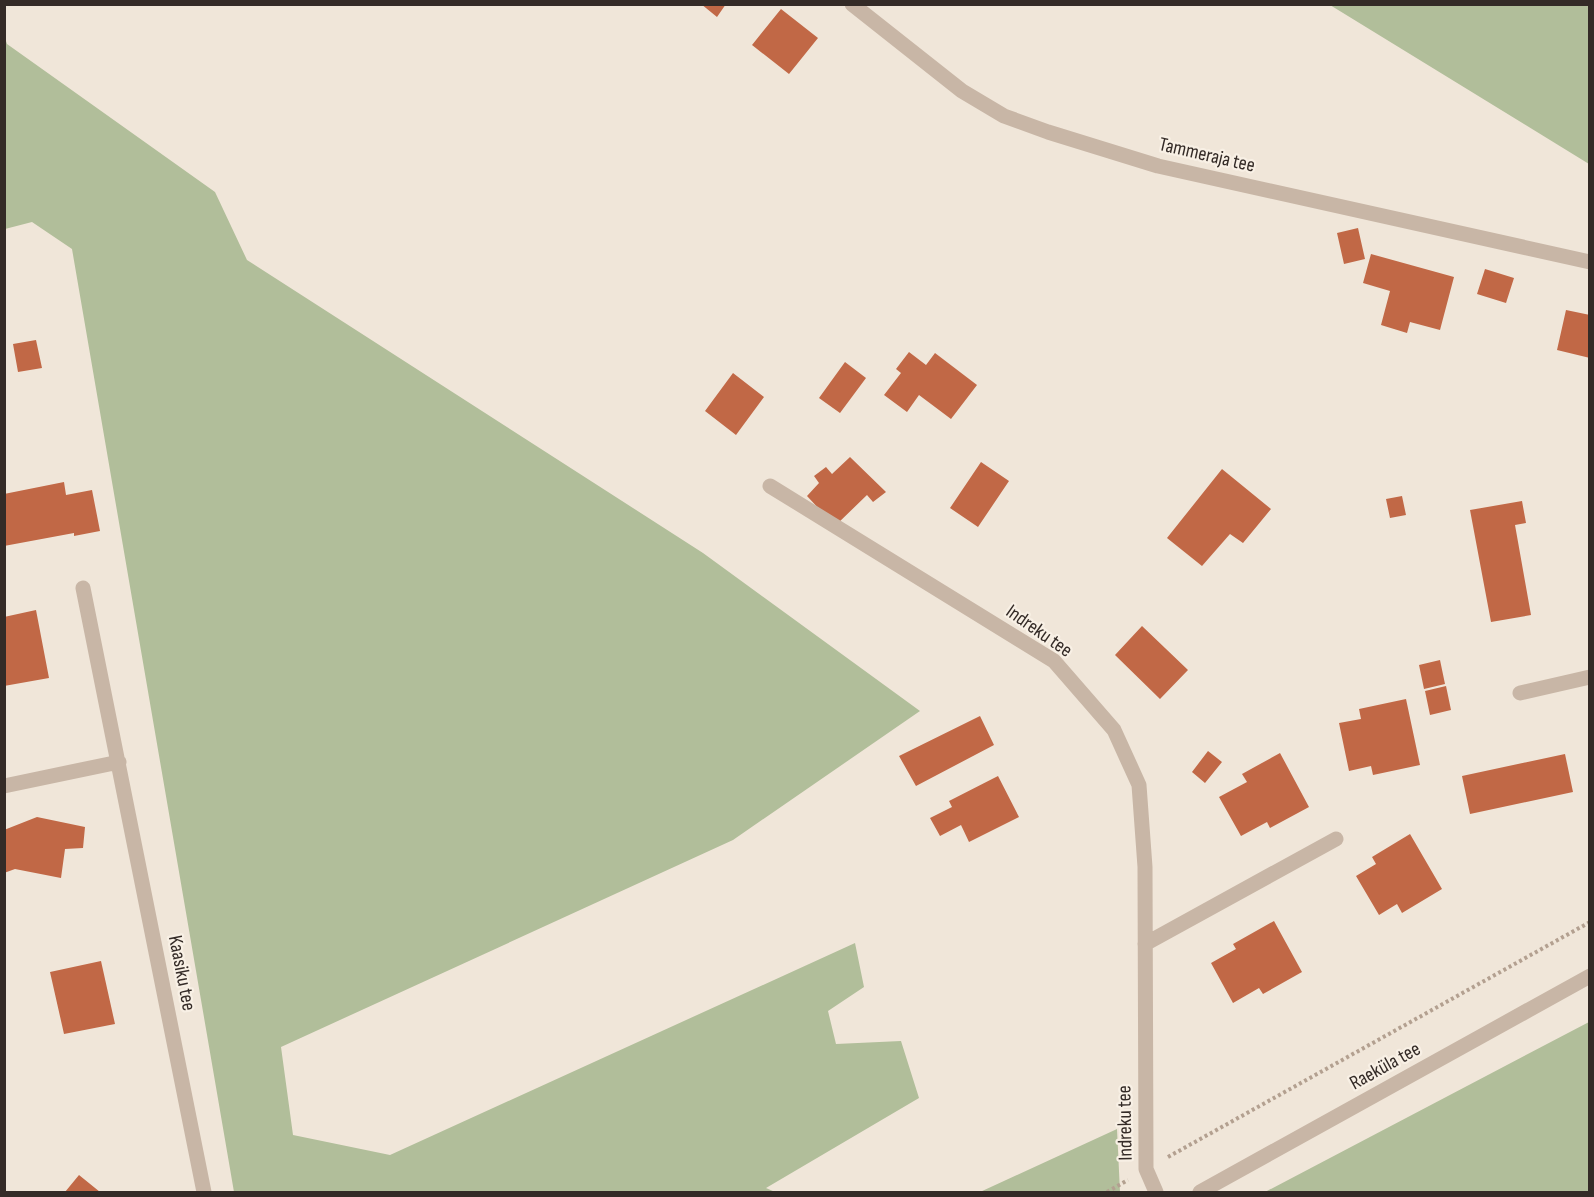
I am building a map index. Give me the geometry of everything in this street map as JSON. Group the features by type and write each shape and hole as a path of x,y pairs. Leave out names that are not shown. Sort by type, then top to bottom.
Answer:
{"street":[{"name":"Tammeraja tee","path":"852,4 962,91 1004,116 1048,132 1158,166 1590,262"},
{"name":"Indreku tee","path":"770,486 1054,662 1114,730 1139,785 1145,867 1146,1169 1156,1192"},
{"name":"Kaasiku tee","path":"83,588 204,1192"},
{"path":"1520,693 1590,677"},
{"path":"4,786 119,762"},
{"path":"1145,944 1336,839"},
{"name":"Raeküla tee","path":"1200,1192 1590,976"}],"path":[{"path":"1107,1192 1590,922"}],"green space":[{"path":"1330,5 1589,5 1589,164"},
{"path":"4,35 7,44 215,192 247,260 703,553 920,711 733,840 281,1047 293,1135 390,1155 855,943 864,987 828,1011 836,1044 901,1041 919,1098 766,1188 775,1192 234,1192 72,249 32,222 5,229"},
{"path":"1589,1022 1589,1192 1265,1192"},
{"path":"1117,1129 1120,1192 980,1192"}],"building":[{"path":"701,4 726,4 717,17"},
{"path":"781,9 818,38 789,74 752,45"},
{"path":"1358,228 1365,259 1344,264 1337,233"},
{"path":"1371,254 1454,277 1440,330 1410,322 1407,333 1381,325 1390,291 1363,283"},
{"path":"1485,269 1514,278 1506,303 1477,294"},
{"path":"1566,310 1590,315 1590,358 1557,350"},
{"path":"36,340 42,368 18,372 13,344"},
{"path":"909,352 926,365 935,353 977,385 951,419 919,395 907,412 884,395 901,373 896,369"},
{"path":"845,362 866,378 840,413 819,398"},
{"path":"733,373 764,397 736,435 705,411"},
{"path":"850,457 886,492 873,502 867,495 835,526 807,496 819,483 814,476 826,467 832,474"},
{"path":"981,462 1009,481 978,527 950,508"},
{"path":"1222,469 1271,509 1243,543 1230,534 1202,566 1167,538"},
{"path":"64,482 66,495 92,490 100,531 74,536 74,533 4,546 4,494"},
{"path":"1402,496 1406,515 1390,518 1386,499"},
{"path":"1522,501 1526,523 1515,525 1531,615 1491,622 1470,510"},
{"path":"36,610 49,678 4,686 4,617"},
{"path":"1142,626 1188,670 1160,699 1115,655"},
{"path":"1440,660 1445,684 1424,689 1419,665"},
{"path":"1446,686 1451,710 1430,715 1425,691"},
{"path":"1406,699 1420,765 1373,775 1371,766 1349,771 1339,723 1361,719 1359,709"},
{"path":"980,716 994,745 916,786 899,756"},
{"path":"1208,751 1222,762 1205,783 1192,772"},
{"path":"1280,753 1309,807 1270,828 1267,822 1241,836 1219,797 1247,782 1242,774"},
{"path":"1565,754 1573,792 1470,814 1462,776"},
{"path":"998,776 1019,817 969,842 961,825 940,836 930,818 952,807 949,801"},
{"path":"37,817 85,827 83,848 65,849 61,878 15,869 4,873 4,830"},
{"path":"1410,834 1442,889 1402,913 1397,904 1379,915 1356,876 1376,864 1372,857"},
{"path":"1274,921 1302,972 1263,994 1259,988 1233,1003 1211,963 1236,949 1233,944"},
{"path":"101,961 115,1024 64,1034 50,972"},
{"path":"79,1175 100,1192 65,1192"}]}
